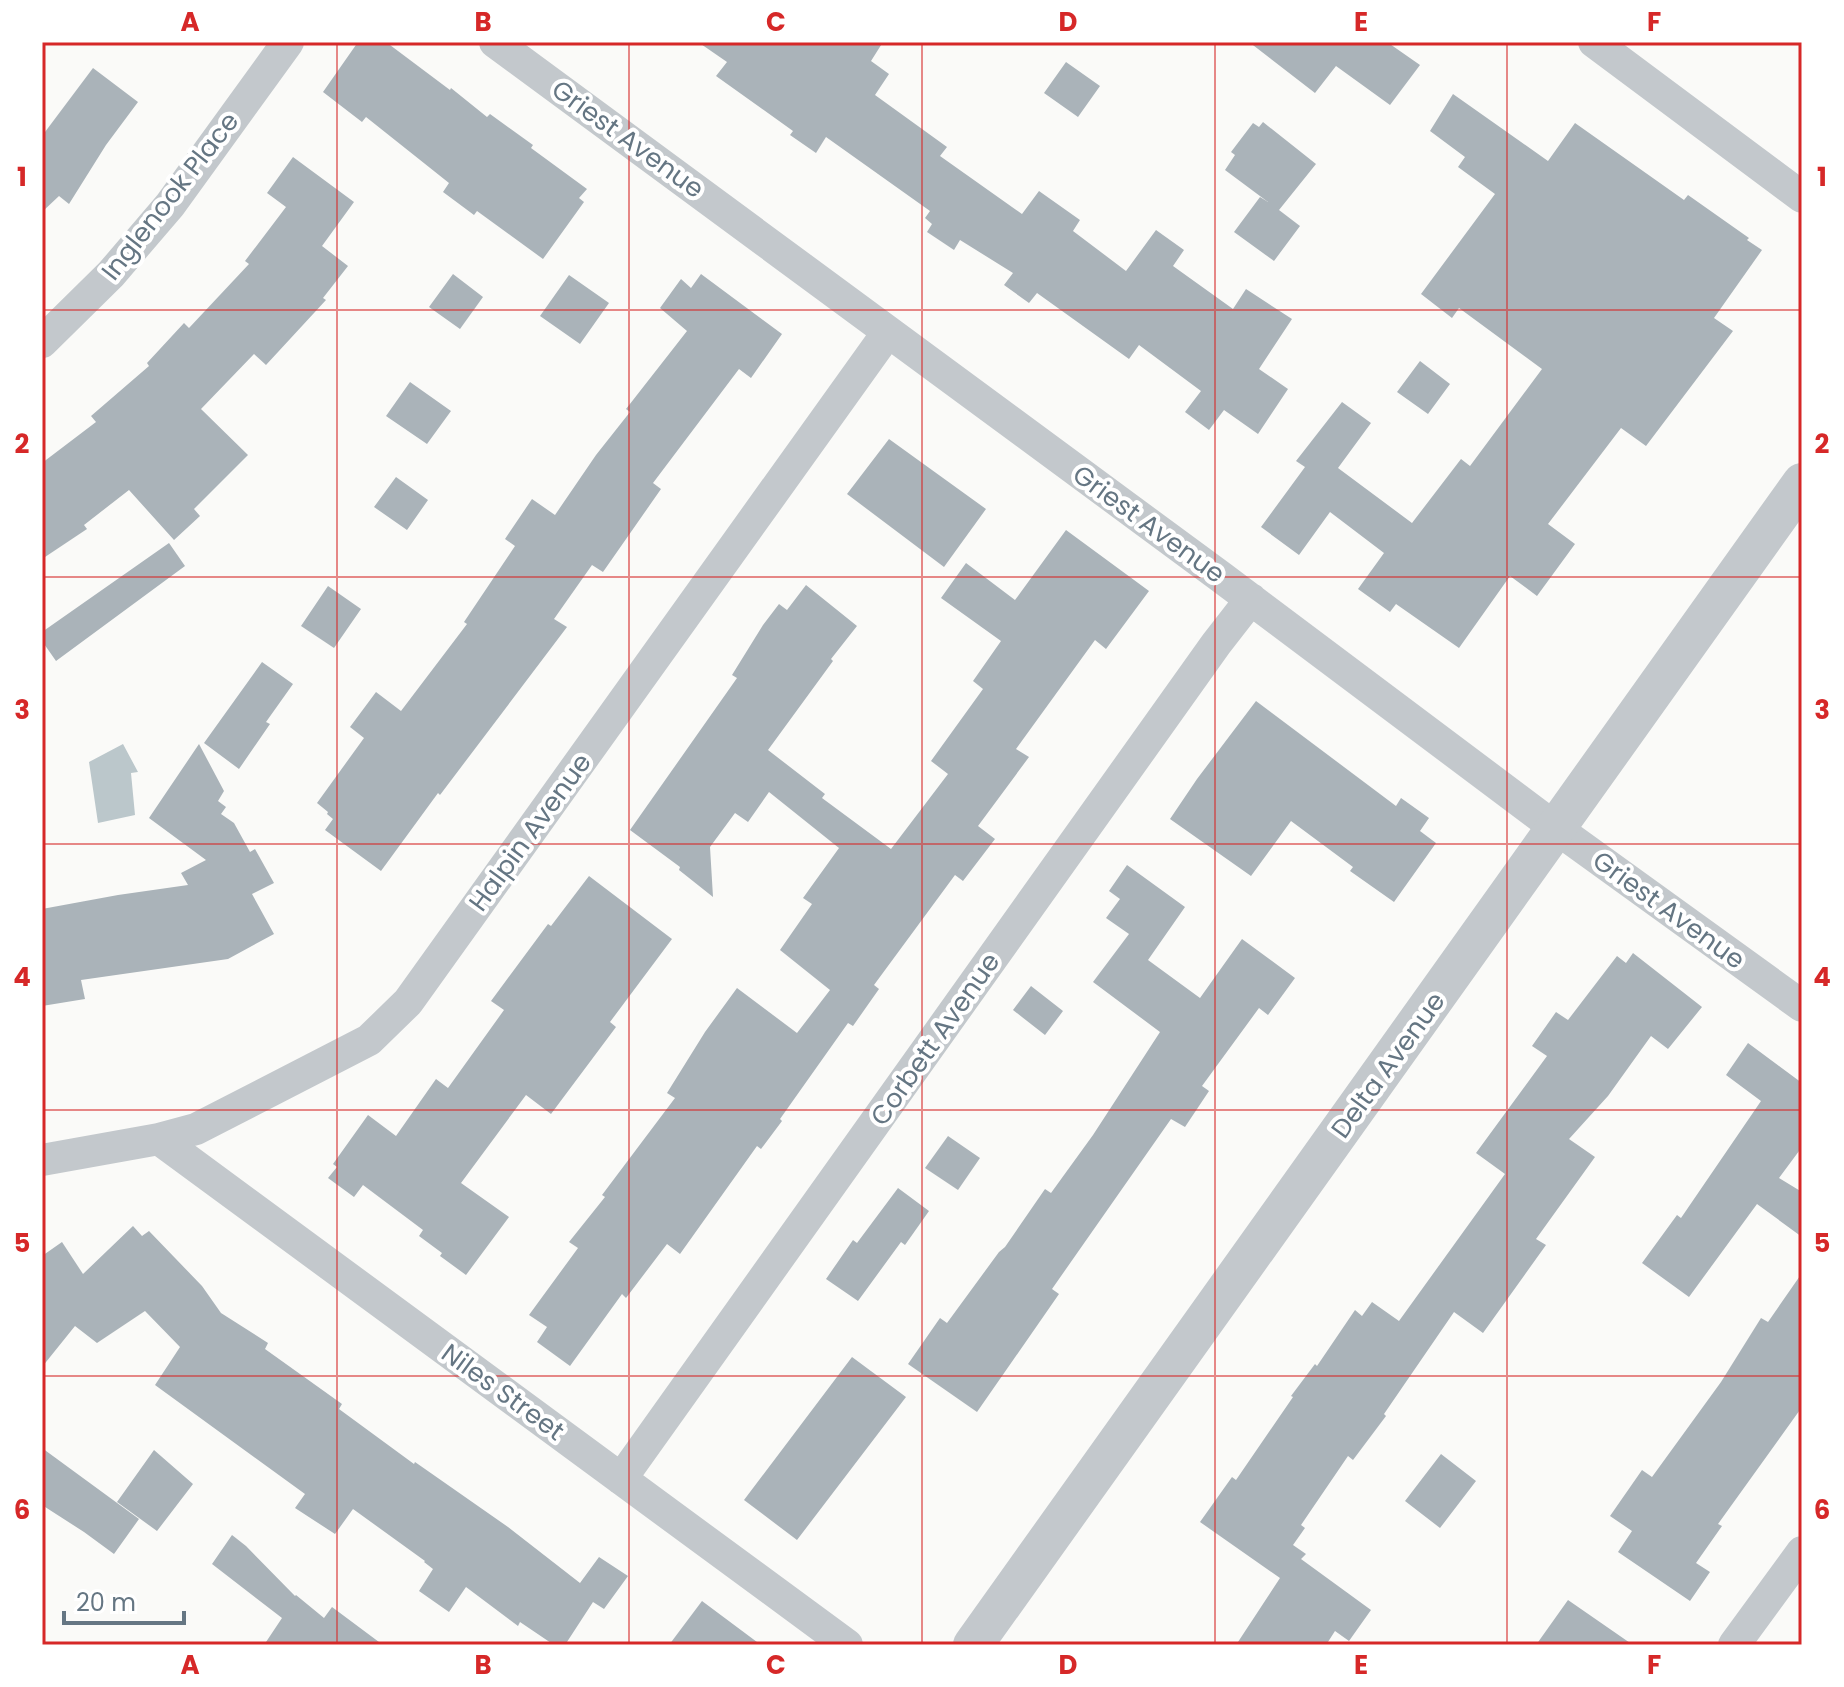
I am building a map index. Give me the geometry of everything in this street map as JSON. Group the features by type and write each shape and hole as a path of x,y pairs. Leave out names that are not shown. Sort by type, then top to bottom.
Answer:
{"street":[{"name":"Inglenook Place","path":"42,342 111,274 170,205 288,42"},
{"name":"Griest Avenue","path":"495,42 1251,599 1557,829 1802,1006"},
{"path":"1594,42 1802,197"},
{"name":"Halpin Avenue","path":"42,1160 159,1139 196,1129 369,1040 408,1002 888,332"},
{"name":"Delta Avenue","path":"973,1645 1802,483"},
{"name":"Corbett Avenue","path":"621,1479 1251,599"},
{"name":"Niles Street","path":"159,1139 847,1645"},
{"path":"1734,1645 1802,1552"}],"shaded area":[{"path":"123,744 138,772 131,773 135,815 98,823 89,762"}],"building":[{"path":"358,42 386,42 487,117 490,114 533,145 531,148 587,189 579,198 584,202 543,259 477,211 474,215 443,192 449,183 366,117 362,122 323,92"},
{"path":"698,42 883,42 871,61 889,74 875,95 947,147 940,156 1022,214 1039,191 1080,220 1073,231 1126,271 1156,230 1184,250 1173,266 1233,309 1246,289 1292,319 1259,369 1288,389 1258,434 1224,410 1209,430 1185,412 1201,391 1139,345 1129,359 1037,293 1029,303 1004,285 1013,273 960,240 954,250 927,232 932,224 925,218 930,211 826,137 816,153 790,135 793,131 716,76 727,62"},
{"path":"1249,42 1387,42 1420,65 1390,105 1336,66 1315,93"},
{"path":"1066,62 1100,86 1078,117 1044,93"},
{"path":"93,68 138,102 106,145 69,204 59,196 42,212 42,136"},
{"path":"1453,94 1548,161 1575,123 1684,200 1688,195 1762,250 1714,318 1733,331 1646,446 1621,428 1548,524 1575,544 1537,596 1510,576 1459,648 1396,604 1390,612 1358,589 1384,553 1330,512 1299,555 1261,527 1305,467 1296,461 1342,402 1371,423 1338,468 1412,523 1461,459 1470,466 1542,369 1459,308 1452,318 1421,294 1495,194 1458,167 1465,157 1430,131"},
{"path":"1263,122 1316,164 1279,210 1300,226 1274,261 1234,232 1260,197 1268,202 1225,170 1235,155 1231,152 1253,123 1259,127"},
{"path":"293,157 354,202 322,246 348,266 323,298 326,300 266,365 254,354 201,409 248,455 194,509 200,516 174,540 129,490 84,525 87,529 42,559 42,463 96,422 91,416 149,366 147,363 184,323 189,328 249,264 245,261 286,207 267,193"},
{"path":"453,274 483,297 460,329 429,307"},
{"path":"701,274 782,334 751,378 739,369 653,483 661,489 603,572 592,565 554,619 567,627 381,871 325,830 333,819 317,803 364,738 350,727 376,692 401,711 467,624 464,622 515,546 505,539 532,499 555,515 630,412 626,409 687,331 660,308 681,279 691,288"},
{"path":"569,275 609,303 580,344 540,316"},
{"path":"1420,361 1450,384 1428,414 1397,392"},
{"path":"410,382 451,411 427,444 386,416"},
{"path":"889,439 986,509 944,567 847,494"},
{"path":"396,477 428,500 407,530 374,507"},
{"path":"1066,530 1149,591 1106,649 1095,640 1016,749 1029,757 978,826 995,839 963,881 955,875 874,985 879,989 853,1026 848,1023 780,1119 782,1121 761,1149 757,1146 680,1254 667,1244 626,1298 622,1294 570,1366 537,1342 547,1327 529,1315 578,1248 569,1242 675,1098 667,1093 705,1032 737,988 797,1033 830,990 780,950 812,904 803,898 839,848 769,792 748,822 735,813 710,847 713,897 679,870 680,867 630,830 737,678 732,675 763,625 779,604 787,610 806,585 857,626 768,750 825,794 822,798 891,849 948,774 931,761 983,689 973,681 1001,641 941,598 966,563 1015,600"},
{"path":"169,543 185,566 56,661 42,641 42,632"},
{"path":"328,586 361,609 334,648 301,626"},
{"path":"262,662 293,684 266,722 270,724 239,769 204,743"},
{"path":"1256,701 1396,806 1401,798 1429,818 1420,831 1436,843 1394,902 1350,871 1353,867 1291,821 1251,876 1170,819"},
{"path":"199,744 224,791 218,801 226,807 221,814 234,823 250,852 255,849 274,883 252,894 274,934 228,959 81,980 85,999 42,1006 42,909 188,885 181,873 206,860 149,818"},
{"path":"1127,865 1185,907 1148,960 1200,998 1242,939 1295,978 1268,1015 1259,1008 1202,1086 1209,1091 1185,1127 1171,1119 1052,1289 1059,1294 977,1412 908,1364 940,1318 947,1323 1045,1189 1051,1193 1160,1032 1093,982 1129,934 1106,918 1120,899 1109,891"},
{"path":"589,876 672,939 610,1022 616,1027 551,1114 526,1095 461,1183 509,1217 466,1275 419,1236 423,1230 363,1185 354,1197 328,1178 337,1167 333,1164 368,1115 396,1136 436,1079 448,1088 504,1010 491,1001 548,924 551,926"},
{"path":"1633,953 1702,1007 1668,1049 1651,1036 1608,1096 1569,1139 1595,1157 1536,1239 1546,1245 1483,1333 1454,1312 1384,1414 1386,1416 1353,1460 1348,1456 1301,1525 1305,1528 1293,1545 1306,1554 1301,1559 1371,1610 1349,1641 1335,1631 1326,1645 1236,1645 1280,1578 1200,1522 1232,1477 1236,1480 1291,1396 1315,1364 1317,1366 1355,1310 1362,1316 1372,1302 1399,1321 1505,1174 1476,1153 1547,1056 1532,1046 1556,1012 1568,1020 1617,956 1626,963"},
{"path":"1031,986 1063,1011 1045,1035 1013,1010"},
{"path":"1748,1043 1802,1083 1802,1147 1779,1178 1802,1192 1802,1237 1757,1204 1689,1297 1642,1263 1677,1215 1681,1218 1761,1101 1726,1075"},
{"path":"948,1136 980,1158 958,1190 925,1168"},
{"path":"898,1188 929,1211 905,1245 901,1242 858,1301 826,1279 853,1240 857,1243"},
{"path":"133,1226 142,1236 149,1231 202,1286 221,1313 268,1343 265,1349 342,1404 339,1409 508,1527 580,1583 599,1557 628,1576 604,1609 593,1602 565,1645 554,1645 520,1622 518,1626 466,1587 449,1612 419,1591 433,1569 425,1561 353,1509 335,1534 295,1508 305,1494 155,1385 180,1347 145,1311 97,1343 75,1326 42,1367 42,1256 62,1242 83,1274"},
{"path":"1802,1273 1802,1407 1718,1524 1722,1526 1696,1563 1710,1572 1690,1601 1618,1552 1632,1531 1610,1516 1642,1470 1652,1477 1721,1382 1761,1318 1768,1322"},
{"path":"852,1357 906,1397 797,1540 744,1500"},
{"path":"42,1448 139,1519 114,1554 42,1505"},
{"path":"154,1450 193,1484 157,1531 117,1502"},
{"path":"1441,1454 1476,1481 1440,1528 1405,1501"},
{"path":"232,1535 295,1596 324,1618 332,1607 383,1645 264,1645 282,1618 212,1564"},
{"path":"1568,1600 1633,1645 1536,1645"},
{"path":"702,1601 761,1645 669,1645"}]}
